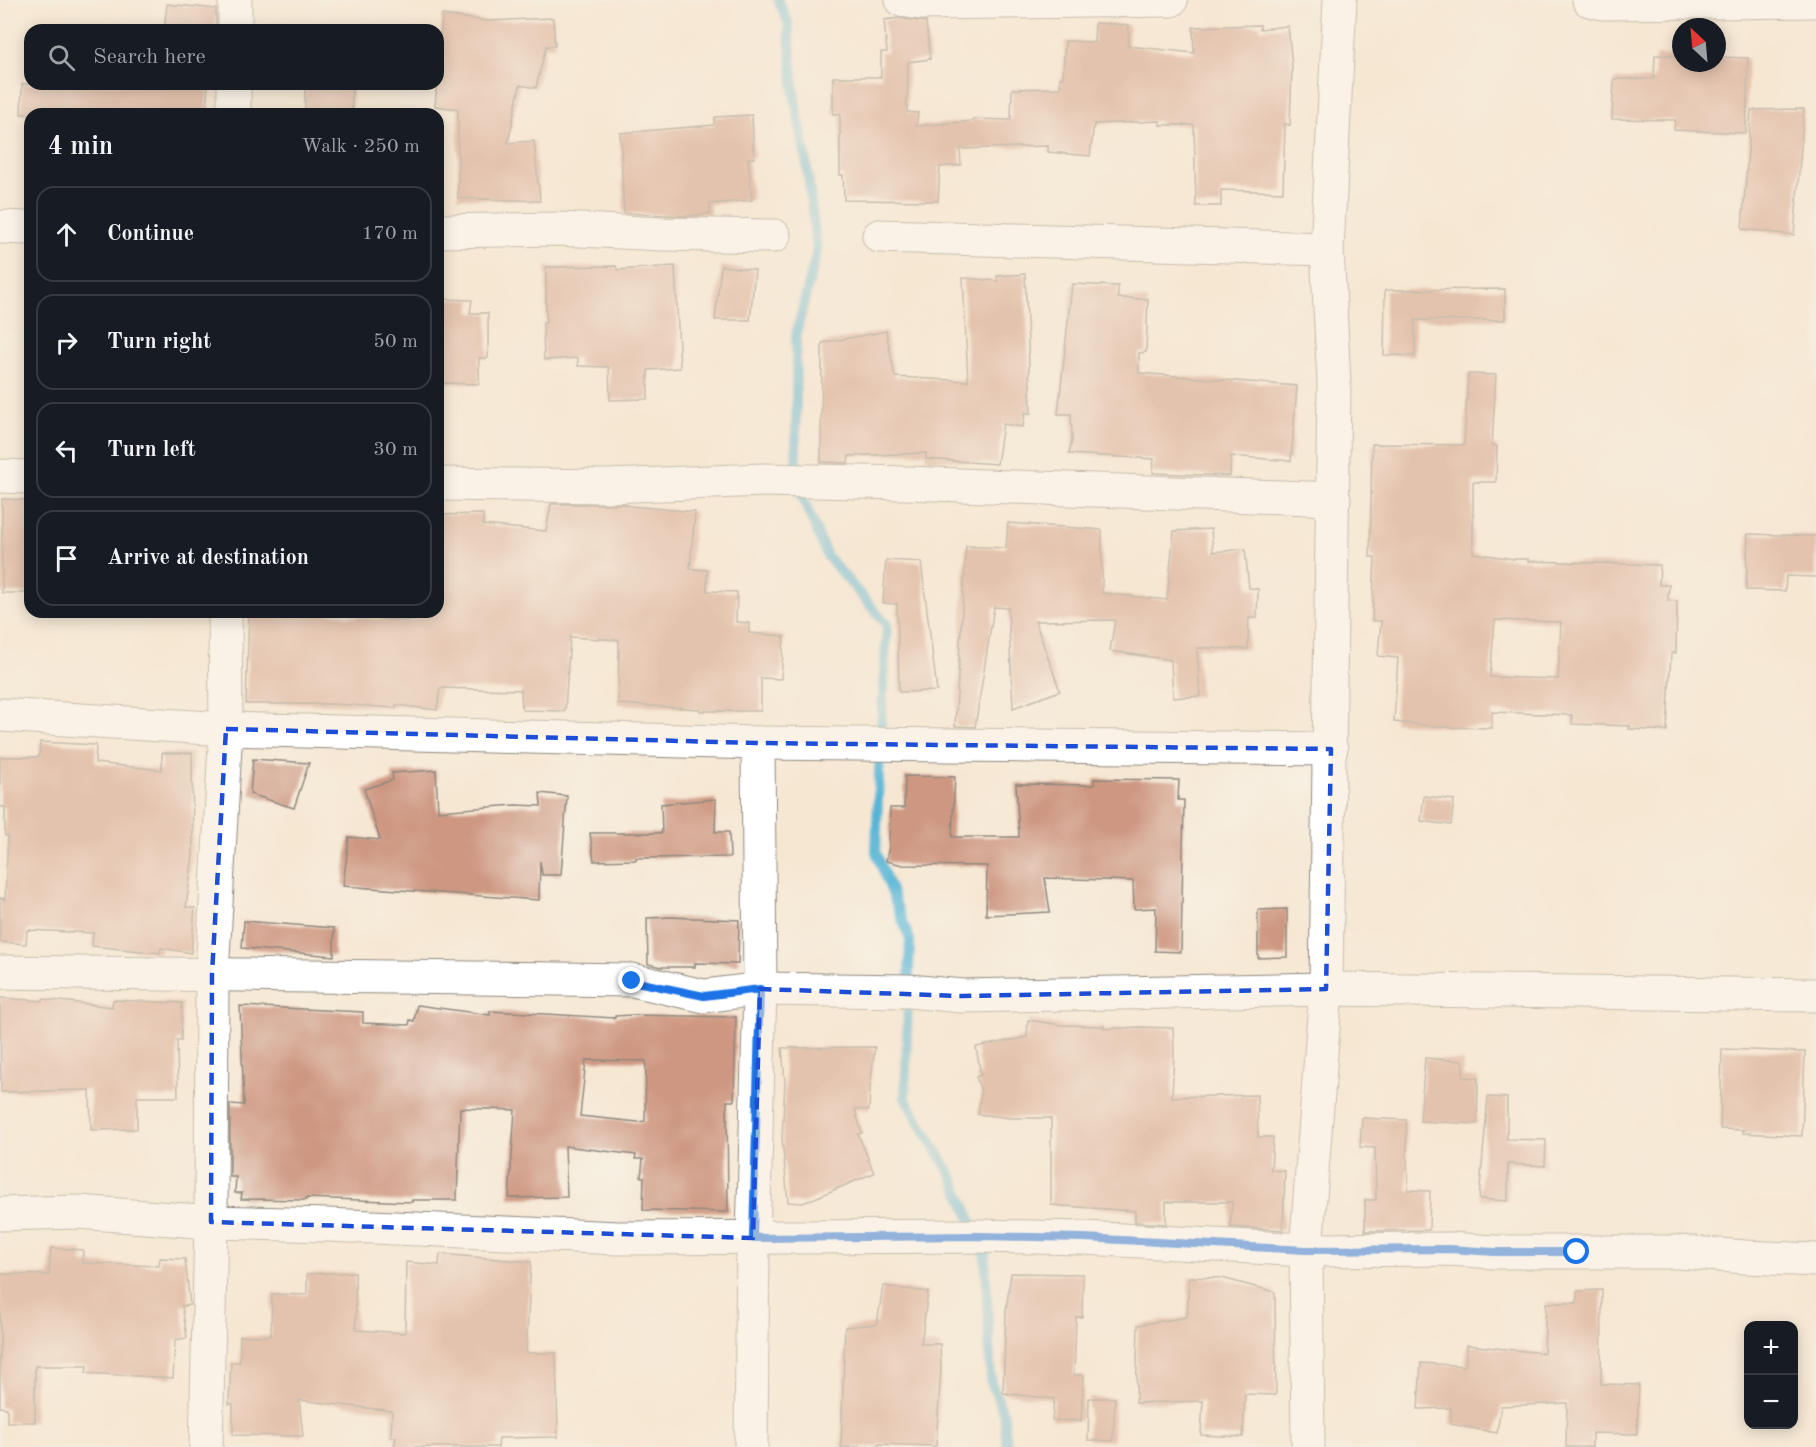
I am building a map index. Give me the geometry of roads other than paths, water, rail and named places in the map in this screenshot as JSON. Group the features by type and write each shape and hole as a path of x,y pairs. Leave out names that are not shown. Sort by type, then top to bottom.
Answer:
{"street":[{"path":"235,0 235,24"},
{"path":"902,0 920,3 1171,0"},
{"path":"1308,1447 1306,1250 1326,989 1334,499 1334,383 1327,249 1340,0"},
{"path":"1589,0 1602,3 1816,1"},
{"path":"234,90 234,108"},
{"path":"0,227 24,228"},
{"path":"444,231 559,229 774,236"},
{"path":"879,236 1327,249"},
{"path":"0,476 24,477"},
{"path":"444,484 609,486 764,480 1334,499"},
{"path":"206,1447 211,1222 212,974 226,729 225,618"},
{"path":"0,716 226,729 758,743 1331,749"},
{"path":"752,1447 753,1238 760,989 758,743"},
{"path":"0,972 632,981 704,996 760,989 909,992 962,996 1326,989 1816,995"},
{"path":"0,1214 79,1212 211,1222 618,1238 966,1236 1084,1238 1306,1250 1678,1252 1816,1260"}],"waterway":[{"path":"778,0 788,22 795,101 806,158 817,251 796,334 796,482 827,556 887,625 876,852 910,940 905,1098 953,1178 985,1252 991,1382 1004,1415 1007,1447"}]}
